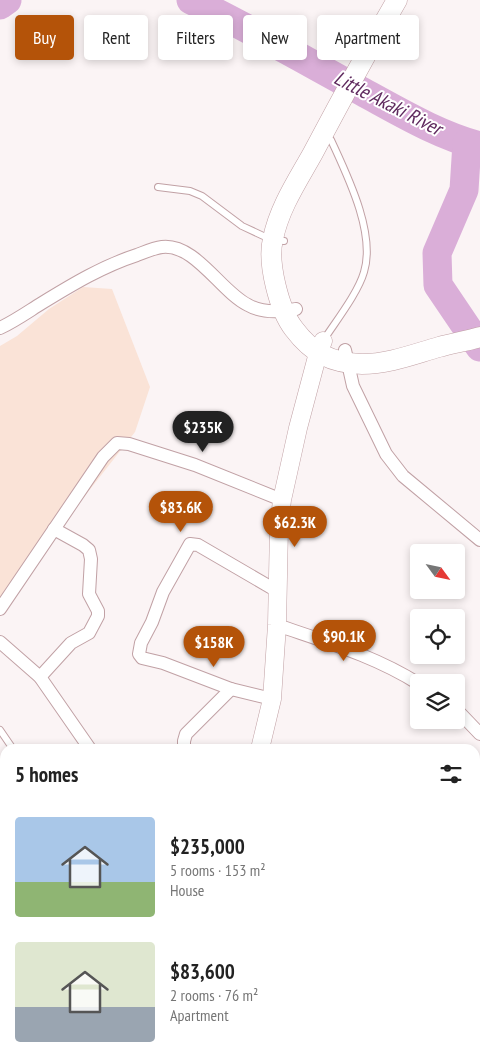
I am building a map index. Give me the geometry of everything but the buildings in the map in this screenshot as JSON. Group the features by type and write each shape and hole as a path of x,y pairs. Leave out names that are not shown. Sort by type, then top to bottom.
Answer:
{"main road":[{"path":"391,15 397,0"},
{"path":"398,15 408,0"},
{"path":"261,744 272,699 277,625 279,528 282,500 298,428 321,347 307,325 290,310 286,276 278,240 369,60"},
{"path":"440,342 480,328"},
{"path":"321,347 333,346 346,356 480,337"}],"street":[{"path":"0,328 69,287 118,261 161,247 172,246 190,256 238,299 249,306 262,310 290,310"},
{"path":"346,356 353,386 360,404 394,466 403,476 480,540"},
{"path":"0,609 103,457 117,444 129,444 195,465 282,500"},
{"path":"40,678 71,644 89,633 98,616 98,611 89,594 91,559 89,550 54,529"},
{"path":"272,699 231,689 140,656 141,643 152,622 163,592 190,544 194,544 277,591"},
{"path":"277,625 356,652 395,669 410,678"},
{"path":"0,642 40,678 86,744"},
{"path":"184,744 186,734 231,689"},
{"path":"465,718 480,734"}],"lane":[{"path":"321,347 358,285 364,272 367,255 359,206 333,129"},
{"path":"158,187 190,191 202,196 242,226 278,240"},
{"path":"0,730 10,744"}],"shaded area":[{"path":"83,287 112,289 150,387 135,432 0,604 0,346 17,336 49,309"}],"waterway":[{"name":"Little Akaki River","path":"0,5 7,0"},
{"name":"Little Akaki River","path":"191,0 420,122 449,136 480,146"},
{"path":"467,143 464,190 437,253 438,285 480,347"}]}
